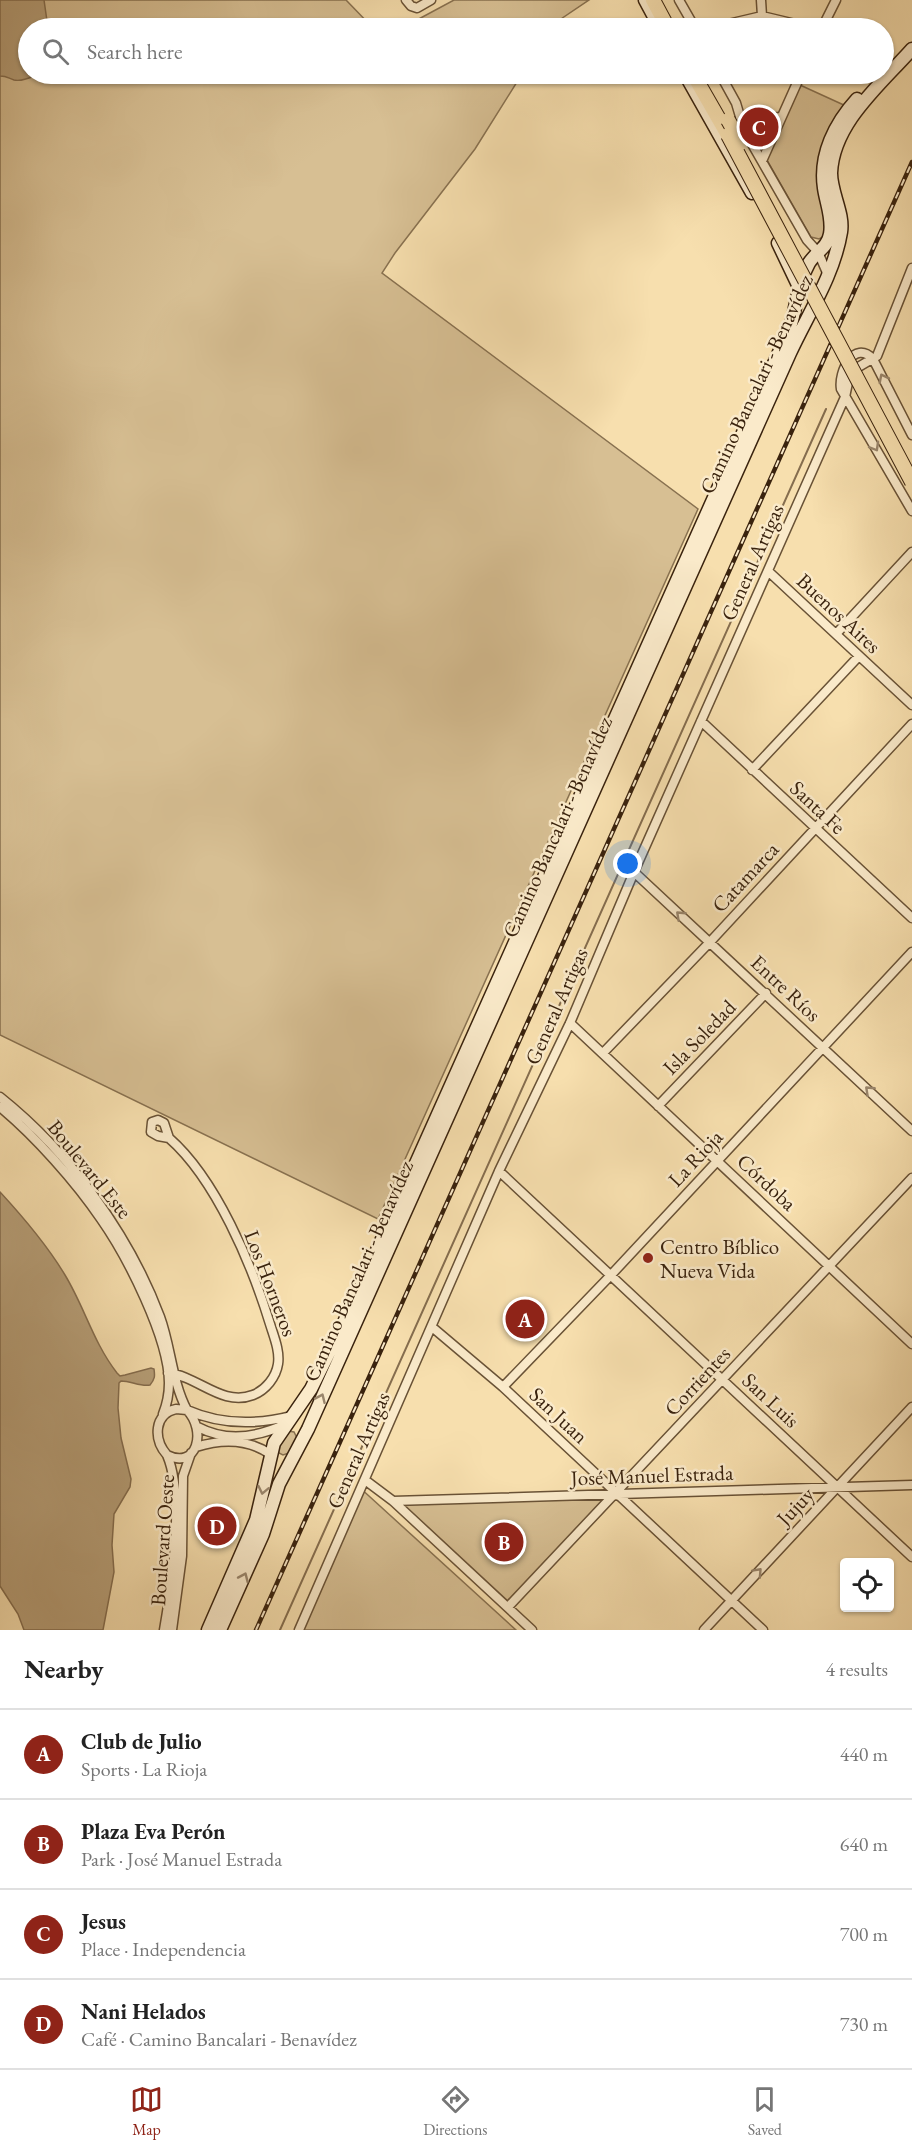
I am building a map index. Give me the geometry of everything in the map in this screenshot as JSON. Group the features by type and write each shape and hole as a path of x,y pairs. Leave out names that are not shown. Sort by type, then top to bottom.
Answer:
{"main road":[{"path":"645,0 655,18"},
{"path":"652,0 662,18"},
{"path":"662,0 672,18"},
{"path":"894,58 912,38"},
{"name":"Camino Bancalari - Benavídez","path":"894,70 912,49"},
{"path":"691,84 776,237 799,287 818,298"},
{"path":"699,84 912,482"},
{"path":"710,84 734,119 912,465"},
{"name":"Camino Bancalari - Benavídez","path":"208,1630 256,1520 274,1443 311,1389 333,1347 789,330 799,287 810,262 828,242 831,228 823,178 829,145 839,122 871,84"},
{"name":"Camino Bancalari - Benavídez","path":"220,1630 263,1534 279,1484 294,1458 785,364 818,298 842,228 831,172 837,145 855,114 881,84"},
{"path":"288,1420 300,1429 303,1438"},
{"path":"270,1454 284,1460 294,1458"}],"street":[{"path":"406,0 411,6 417,8 431,0"},
{"path":"679,0 689,18"},
{"path":"761,0 762,16"},
{"path":"827,18 836,0"},
{"path":"754,18 762,16 770,18"},
{"path":"726,84 734,99 734,119 744,130 807,240 819,252 828,274"},
{"path":"762,161 796,84"},
{"path":"734,119 781,117"},
{"path":"912,268 880,350 873,359 912,435"},
{"name":"General Artigas","path":"299,1630 500,1171 570,1023 634,872 845,397 849,378 855,369 873,359"},
{"path":"845,397 912,512"},
{"path":"836,634 912,552"},
{"name":"Buenos Aires","path":"768,572 912,705"},
{"path":"752,770 859,656"},
{"name":"Santa Fe","path":"701,721 912,918"},
{"name":"Catamarca","path":"603,1053 710,942 912,724"},
{"name":"Entre Ríos","path":"634,872 912,1131"},
{"name":"La Rioja","path":"503,1387 912,952"},
{"name":"Isla Soledad","path":"658,1106 766,993"},
{"name":"Córdoba","path":"570,1023 912,1344"},
{"name":"Boulevard Este","path":"0,1096 34,1129 69,1172 133,1266 187,1410"},
{"name":"Boulevard Este","path":"0,1107 69,1172"},
{"name":"Los Horneros","path":"169,1138 198,1170 230,1225 253,1276 279,1356 275,1374 268,1384 260,1392 242,1398 224,1396 189,1378 172,1373"},
{"name":"San Luis","path":"500,1171 912,1557"},
{"name":"Corrientes","path":"508,1608 912,1178"},
{"name":"San Juan","path":"432,1327 503,1387 763,1630"},
{"name":"Boulevard Este","path":"163,1414 172,1373"},
{"name":"Jujuy","path":"704,1630 912,1407"},
{"path":"270,1454 255,1445 218,1441 180,1458 167,1455 159,1443 159,1422 163,1414 176,1408 208,1418 246,1423 288,1420"},
{"path":"187,1410 198,1427 213,1434 240,1436 259,1434 288,1420"},
{"path":"194,1450 198,1427"},
{"name":"Boulevard Oeste","path":"172,1630 178,1475 194,1450"},
{"name":"Boulevard Oeste","path":"167,1455 178,1475"},
{"path":"365,1480 393,1501 532,1630"},
{"name":"José Manuel Estrada","path":"393,1501 912,1485"},
{"name":"Boulevard Oeste","path":"164,1630 174,1593"}],"shaded area":[{"path":"0,0 346,0 363,18 18,18 18,84 516,84 475,149 382,273 698,509 378,1219 0,1035"},
{"path":"0,0 44,0 47,18 18,18 18,80 0,76"},
{"path":"454,0 589,0 562,18 421,18"},
{"path":"800,85 846,106 826,228 823,237 819,239 811,237 767,160"},
{"path":"770,121 774,127 764,148 760,148 747,123"},
{"path":"0,1192 35,1232 58,1264 117,1373 120,1376 154,1369 153,1381 150,1385 121,1381 119,1383 118,1408 121,1438 131,1479 130,1487 114,1514 112,1545 114,1572 103,1630 24,1630 18,1614 0,1586"},
{"path":"288,1431 294,1432 297,1438 289,1453 283,1455 279,1453 277,1447"},
{"path":"358,1486 516,1630 298,1630"},
{"path":"617,1494 508,1607 393,1501"}],"waterway":[{"path":"280,1630 826,409"}],"railway":[{"path":"256,1630 912,162"}],"place":[{"name":"Jesus","path":"759,127"},
{"name":"Centro Bíblico Nueva Vida","path":"648,1258"},
{"name":"Club de Julio","path":"525,1319"},
{"name":"Nani Helados","path":"217,1526"},
{"name":"Plaza Eva Perón","path":"504,1542"}]}
